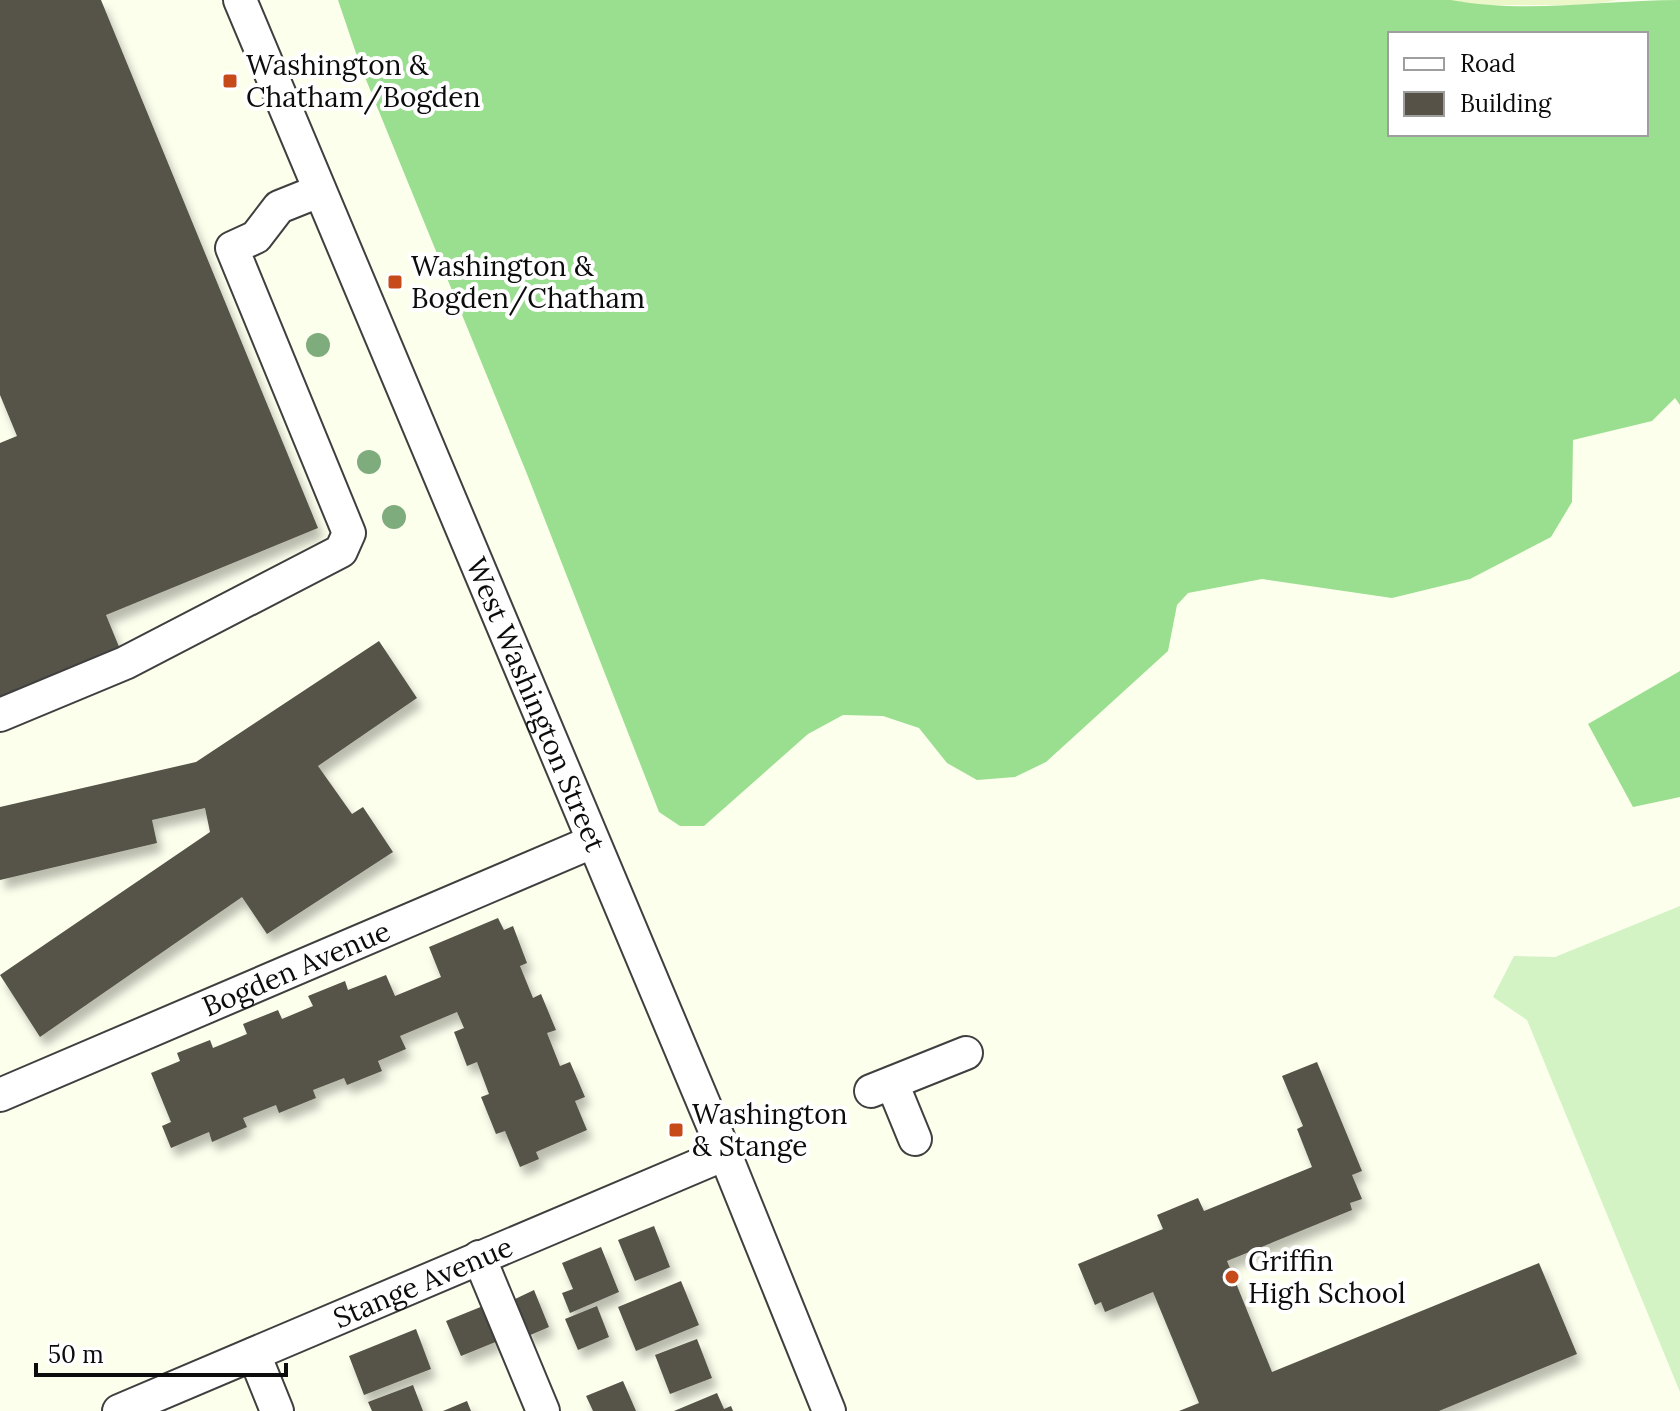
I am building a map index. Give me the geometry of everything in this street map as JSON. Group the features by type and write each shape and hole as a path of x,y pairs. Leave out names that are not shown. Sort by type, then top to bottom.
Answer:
{"street":[{"name":"West Washington Street","path":"240,0 725,1154 829,1411"},
{"path":"0,715 125,663 341,551 349,533 232,248 256,237 279,207 319,191"},
{"name":"Bogden Avenue","path":"0,1095 592,842"},
{"path":"915,1139 882,1087 966,1053"},
{"name":"Stange Avenue","path":"119,1411 725,1154"},
{"path":"479,1257 543,1411"},
{"path":"254,1354 277,1411"}],"green space":[{"path":"338,0 1451,0 1536,6 1680,0 1680,405 1675,398 1652,421 1573,440 1572,502 1551,537 1470,579 1392,598 1262,579 1188,593 1177,605 1168,651 1046,762 1015,777 977,780 947,763 919,728 883,716 843,715 808,734 704,826 680,826 659,812 527,474 360,65"},
{"path":"1451,0 1617,0 1591,5 1479,5"},
{"path":"1680,671 1680,797 1633,807 1588,724"},
{"path":"1680,906 1680,1392 1527,1020 1493,997 1514,956 1555,957"}],"building":[{"path":"0,0 101,0 318,528 106,615 122,654 0,699 0,443 17,436 0,395"},
{"path":"379,641 417,698 318,766 352,814 363,807 393,852 267,934 242,897 40,1037 0,975 210,832 205,808 152,820 157,843 0,880 0,807 196,762"},
{"path":"498,918 504,930 513,926 527,963 520,966 533,998 541,994 556,1030 547,1033 560,1066 570,1062 585,1097 575,1101 587,1130 536,1152 539,1159 520,1167 505,1131 496,1134 481,1097 489,1094 477,1062 467,1066 454,1032 464,1028 457,1012 400,1036 406,1049 378,1061 382,1071 347,1085 344,1078 313,1090 316,1098 279,1113 276,1105 243,1118 247,1127 212,1142 209,1132 171,1148 162,1126 171,1122 151,1073 180,1061 177,1053 210,1040 213,1048 247,1034 243,1024 278,1010 282,1019 313,1006 308,996 345,981 348,990 386,975 395,996 441,977 429,947"},
{"path":"1317,1062 1362,1171 1352,1175 1362,1199 1350,1203 1352,1210 1227,1261 1272,1372 1539,1263 1577,1354 1439,1411 1179,1411 1199,1403 1153,1292 1105,1312 1101,1302 1095,1305 1078,1264 1163,1229 1157,1215 1198,1198 1204,1211 1312,1167 1297,1129 1303,1126 1282,1076"},
{"path":"654,1226 670,1267 635,1281 618,1240"},
{"path":"601,1247 619,1292 570,1313 562,1293 573,1289 562,1263"},
{"path":"681,1281 699,1325 636,1351 618,1307"},
{"path":"534,1290 549,1327 528,1336 513,1300"},
{"path":"483,1306 498,1341 461,1356 446,1321"},
{"path":"597,1306 609,1337 578,1350 565,1319"},
{"path":"416,1329 431,1369 364,1395 349,1356"},
{"path":"697,1339 712,1378 670,1394 655,1355"},
{"path":"623,1381 636,1411 593,1411 586,1396"},
{"path":"413,1385 423,1411 372,1411 368,1402"},
{"path":"717,1393 724,1409 731,1406 733,1411 674,1411"},
{"path":"467,1401 471,1411 443,1411"}],"place":[{"name":"Washington & Chatham/Bogden","path":"230,81"},
{"name":"Washington & Bogden/Chatham","path":"395,282"},
{"name":"Washington & Stange","path":"676,1130"},
{"name":"Griffin High School","path":"1232,1277"}]}
